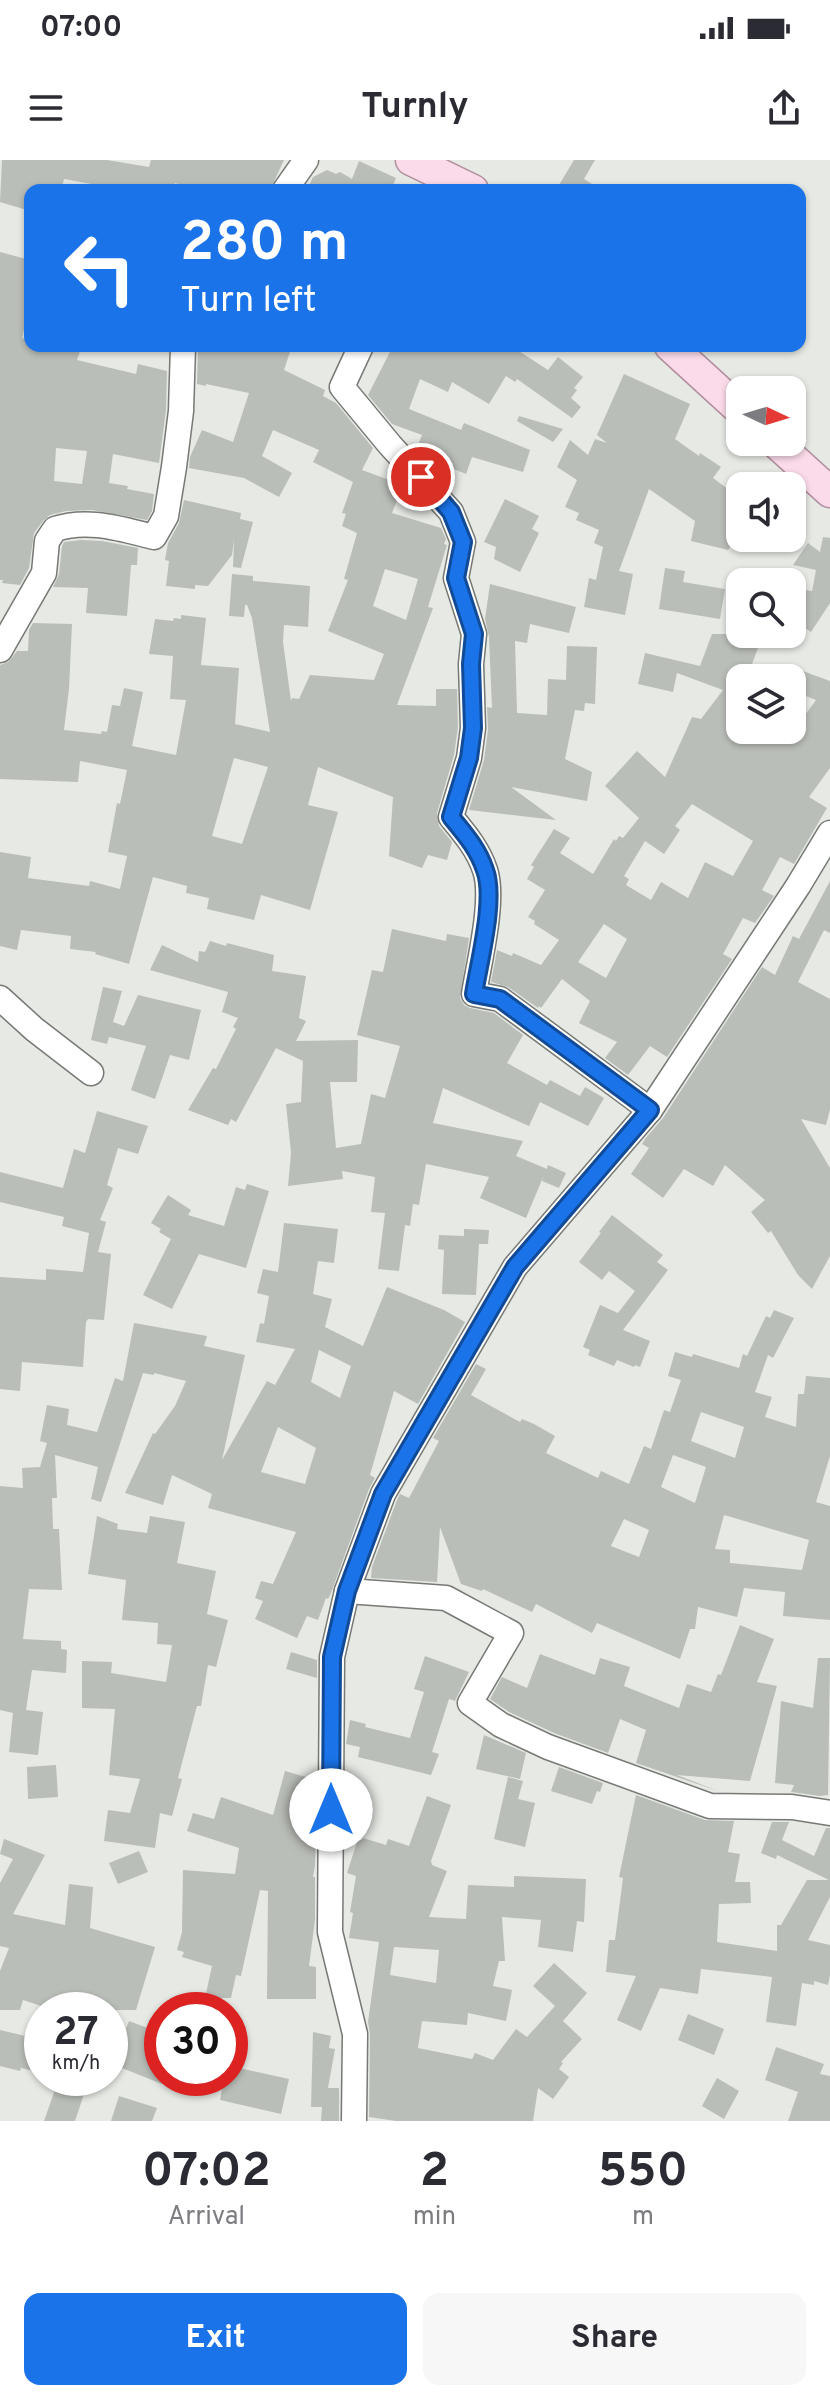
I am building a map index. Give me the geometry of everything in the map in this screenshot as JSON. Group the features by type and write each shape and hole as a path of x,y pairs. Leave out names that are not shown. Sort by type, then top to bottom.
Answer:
{"main road":[{"path":"411,160 461,184"},
{"path":"677,352 726,397"},
{"path":"790,456 830,492"}],"street":[{"path":"289,184 306,160"},
{"path":"0,650 44,573 47,541 55,529 70,524 107,526 154,537 166,516 174,467 181,411 183,352"},
{"path":"358,352 342,387 451,512 463,542 456,578 474,634 471,664 473,728 466,769 451,817 473,843 486,872 490,897 474,994 500,999 650,1110"},
{"path":"354,2121 355,2034 330,1932 332,1657 347,1591 383,1494 515,1267 650,1110 830,833"},
{"path":"0,998 91,1073"},
{"path":"347,1591 446,1598 511,1633 470,1703 501,1725 548,1747 710,1806 792,1807 830,1813"}],"building":[{"path":"2,160 107,160 149,167 151,160 284,160 273,184 92,184 64,179 63,184 24,184 24,209 0,202"},
{"path":"574,160 595,160 584,179 592,184 560,184"},
{"path":"359,161 396,178 394,184 310,184 313,177 327,170 336,174 340,172 352,179"},
{"path":"0,252 24,258 24,352 80,352 77,360 136,374 138,364 167,371 159,463 113,454 109,483 154,494 152,511 147,520 92,510 50,515 34,533 29,568 20,585 2,583 3,580 0,580","holes":["56,448 87,451 82,484 54,481"]},
{"path":"198,352 290,352 284,370 325,390 323,396 336,403 373,448 362,470 403,485 392,513 441,528 446,539 444,544 447,545 428,607 433,608 397,705 436,706 436,689 457,689 458,727 454,755 437,813 439,826 452,842 447,860 428,855 422,868 389,856 393,797 318,767 308,805 338,812 310,910 261,895 254,920 207,909 209,898 186,893 187,886 153,877 129,964 96,952 70,949 71,936 21,930 17,950 0,946 0,852 31,857 28,878 89,886 90,881 120,889 127,856 108,852 127,770 80,761 78,782 0,779 0,665 8,662 17,651 28,651 29,630 33,623 72,624 64,730 107,732 112,705 120,706 124,688 143,692 132,746 176,755 186,700 170,699 173,656 149,654 155,619 173,621 174,618 181,619 181,615 206,618 201,665 239,668 235,724 270,732 252,618 247,605 244,617 229,616 232,574 253,576 253,581 310,586 308,627 284,625 283,642 291,701 292,698 299,699 310,675 374,680 384,654 328,631 348,580 344,579 357,533 342,526 346,514 342,513 353,482 313,462 319,450 273,430 262,456 292,473 279,497 244,478 189,468 190,457 202,430 233,442 249,393 197,384","holes":["385,569 418,579 406,620 373,606","234,758 268,767 242,844 212,836"]},
{"path":"390,352 520,352 548,370 558,357 583,377 571,398 581,407 572,418 517,379 515,382 506,376 489,404 452,382 448,392 420,379 409,409 461,430 464,423 530,450 523,472 472,457 466,474 442,464 444,459 417,448 422,435 392,424 368,395"},
{"path":"624,374 690,404 675,439 721,467 713,478 726,488 726,550 691,541 695,521 649,489 619,571 633,574 625,615 584,607 589,578 596,580 603,547 594,543 599,530 576,520 579,513 565,507 577,480 557,467 570,440 588,455 595,439 607,443 597,435"},
{"path":"519,416 563,429 553,442 517,421"},
{"path":"505,499 539,516 532,529 539,533 520,572 494,559 496,547 484,542"},
{"path":"184,500 241,513 240,519 253,522 241,568 233,567 234,539 232,555 208,586 195,585 195,589 166,586 168,543 179,523"},
{"path":"823,537 830,538 830,603 811,632 806,629 806,590 812,591 816,570 793,565 802,552 806,552 808,543 820,552"},
{"path":"81,540 138,548 137,565 131,565 127,616 86,613 88,588 53,587 59,574 64,542"},
{"path":"665,568 685,571 683,582 725,589 720,619 659,609"},
{"path":"490,584 576,607 569,633 530,624 527,643 515,641 517,713 547,715 548,679 566,680 567,646 597,647 595,704 585,703 584,711 575,710 565,759 592,772 587,801 511,787 556,820 469,810 484,760 487,707 492,708 489,637 485,619"},
{"path":"712,634 726,634 726,648 758,648 752,664 726,664 726,744 806,744 806,714 816,700 806,696 806,672 830,681 830,768 809,797 827,808 794,864 780,857 762,890 774,896 755,923 743,918 723,954 732,959 667,1057 650,1046 628,1075 605,1058 617,1042 579,1023 590,1001 562,979 541,1008 508,987 491,982 497,950 541,965 559,940 528,917 545,890 527,879 534,867 531,865 554,829 570,838 560,853 593,874 614,839 616,841 619,836 623,838 639,818 605,786 637,751 665,777 692,717 701,719 723,690 677,673 673,692 638,684 645,653 700,666","holes":["692,804 753,841 733,876 705,862 688,898 661,882 651,900 626,885 629,879 624,876 645,841 664,854 680,830 675,826","604,924 627,939 606,978 578,962"]},
{"path":"830,881 830,933 824,930 798,982 830,999 830,1109 826,1125 801,1119 830,1168 830,1256 812,1289 798,1275 771,1231 768,1233 751,1212 765,1200 725,1165 713,1186 684,1169 663,1198 631,1174 649,1148 642,1144 645,1139 663,1118 762,967 775,975 793,936 799,939"},
{"path":"392,929 446,941 447,934 469,938 460,998 470,1008 494,1013 523,1035 507,1063 547,1085 550,1080 580,1096 585,1087 604,1098 588,1126 540,1102 529,1126 443,1088 433,1123 523,1141 516,1156 566,1173 559,1188 542,1181 544,1175 526,1218 480,1198 489,1177 426,1164 419,1205 413,1204 410,1226 405,1225 399,1271 378,1269 385,1213 371,1212 375,1177 342,1171 343,1179 288,1186 291,1153 286,1104 301,1102 303,1061 276,1048 236,1122 231,1119 228,1125 188,1110 213,1068 216,1069 236,1029 233,1027 238,1018 222,1012 228,992 150,970 162,945 198,962 199,951 205,952 210,941 274,955 272,971 306,976 299,1018 306,1021 296,1041 358,1040 357,1082 330,1082 336,1148 361,1144 371,1094 385,1098 400,1046 357,1035 372,970 383,972"},
{"path":"103,987 122,991 113,1022 124,1026 138,995 201,1010 189,1060 170,1055 155,1099 131,1090 146,1046 109,1037 107,1044 91,1040"},
{"path":"97,1111 148,1126 138,1154 118,1148 107,1185 113,1188 100,1220 106,1222 98,1252 111,1254 104,1320 88,1319 86,1322 83,1367 22,1362 20,1391 0,1389 0,1277 46,1280 46,1269 83,1272 89,1233 62,1226 64,1217 0,1202 0,1172 63,1188 74,1149 85,1153"},
{"path":"247,1184 269,1191 246,1268 199,1254 172,1309 143,1295 171,1239 151,1223 168,1195 191,1210 188,1215 224,1226 236,1187 245,1190"},
{"path":"612,1215 663,1255 657,1262 668,1270 623,1330 650,1341 640,1367 617,1360 614,1366 588,1355 590,1350 583,1347 600,1305 618,1313 635,1291 609,1271 602,1280 579,1262"},
{"path":"284,1223 338,1229 334,1263 318,1261 313,1294 332,1299 325,1327 363,1346 387,1287 465,1322 418,1404 394,1391 370,1475 375,1478 318,1620 307,1616 297,1638 255,1619 263,1601 255,1598 261,1581 273,1584 296,1532 208,1508 212,1494 172,1475 163,1505 125,1493 153,1433 175,1406 186,1381 143,1373 101,1502 91,1499 98,1467 55,1455 57,1498 52,1498 53,1529 59,1529 62,1590 29,1589 23,1639 61,1641 61,1649 67,1650 66,1673 32,1670 26,1710 43,1712 38,1755 9,1752 13,1713 0,1710 0,1486 23,1488 22,1468 40,1467 47,1443 40,1441 47,1405 69,1409 67,1425 97,1432 115,1378 123,1381 134,1323 207,1336 204,1346 245,1355 222,1460 267,1381 275,1385 295,1349 256,1342 260,1323 264,1324 269,1296 257,1293 263,1269 278,1272","holes":["319,1350 351,1366 340,1398 311,1382","278,1427 316,1448 305,1484 261,1472"]},
{"path":"464,1229 489,1230 488,1244 479,1244 476,1295 442,1294 444,1250 438,1249 439,1235 464,1236"},
{"path":"774,1310 794,1318 773,1358 768,1355 755,1392 772,1397 765,1417 796,1427 798,1394 804,1394 806,1376 830,1378 830,1456 816,1502 830,1506 830,1620 783,1616 785,1592 744,1588 737,1617 698,1607 695,1629 690,1629 680,1659 597,1623 592,1633 536,1604 532,1612 483,1589 461,1584 440,1527 437,1582 371,1578 372,1567 397,1500 400,1494 409,1498 439,1441 433,1438 476,1364 486,1369 471,1395 520,1422 522,1419 555,1436 546,1453 598,1478 601,1471 629,1484 644,1446 651,1449 664,1410 670,1412 681,1380 668,1376 675,1352 692,1357 693,1354 739,1368 743,1354 747,1356 766,1316 770,1318","holes":["701,1412 744,1427 735,1458 691,1441","673,1455 706,1467 695,1503 661,1487","724,1515 809,1540 802,1570 730,1563 730,1550 715,1549","624,1519 649,1530 639,1557 611,1546"]},
{"path":"97,1516 118,1524 117,1529 147,1533 150,1516 185,1522 177,1563 216,1571 207,1614 228,1620 216,1667 208,1665 201,1706 197,1706 178,1778 182,1779 172,1816 160,1813 155,1848 104,1841 108,1810 130,1813 140,1779 109,1775 115,1709 82,1708 82,1661 112,1662 111,1673 166,1682 172,1645 157,1644 158,1623 122,1620 126,1580 88,1574"},
{"path":"740,1625 774,1639 757,1682 777,1686 750,1781 677,1775 718,1791 636,1763 646,1730 620,1719 608,1753 554,1733 509,1712 490,1699 502,1677 527,1688 540,1654 595,1675 600,1658 630,1667 624,1686 679,1708 687,1684 711,1692 718,1674 721,1675"},
{"path":"291,1652 317,1660 317,1678 286,1669"},
{"path":"425,1656 469,1672 455,1701 449,1699 432,1752 439,1754 431,1775 358,1757 360,1747 346,1744 350,1720 410,1738 424,1692 414,1689"},
{"path":"818,1658 830,1658 828,1795 820,1796 791,1792 794,1785 775,1783 781,1701 813,1708"},
{"path":"484,1735 526,1753 520,1779 476,1769"},
{"path":"56,1765 58,1797 28,1799 27,1767"},
{"path":"559,1767 603,1783 592,1804 551,1791"},
{"path":"285,1771 309,1778 295,1828 301,1830 300,1833 316,1837 313,1877 315,1920 309,1966 316,1967 316,1999 267,1999 268,1891 260,1890 241,1976 236,1975 232,1992 206,1992 212,1966 182,1957 184,1952 177,1950 182,1932 183,1870 235,1874 239,1848 187,1831 193,1813 214,1819 221,1797 273,1815"},
{"path":"508,1777 523,1781 518,1799 535,1803 525,1847 494,1839"},
{"path":"636,1795 705,1820 734,1821 728,1852 740,1854 735,1882 750,1882 751,1903 719,1904 717,1942 777,1951 777,1925 781,1925 807,1880 829,1880 777,1855 776,1859 761,1853 772,1822 789,1822 782,1840 814,1856 826,1828 830,1828 830,1897 808,1940 830,1945 830,1975 828,1985 814,1981 814,1985 802,1983 796,2026 766,2022 772,1977 701,1969 698,1994 660,1988 641,2031 617,2020 636,1976 606,1972 609,1940 615,1940 623,1878 619,1877"},
{"path":"427,1796 451,1805 431,1861 432,1865 447,1871 429,1917 466,1919 468,1885 514,1887 514,1876 586,1879 584,1922 577,1921 573,1952 538,1947 541,1920 502,1917 505,1961 499,1961 493,1986 512,1990 506,2021 468,2013 467,2025 422,2021 418,2048 472,2059 475,2053 493,2060 516,2029 527,2037 555,2006 533,1986 554,1963 587,1993 563,2021 582,2039 561,2062 559,2069 569,2077 553,2099 538,2088 533,2121 396,2121 369,2117 368,2022 379,1942 349,1938 356,1876 347,1873 358,1839 386,1845 388,1839 409,1846","holes":["394,1947 439,1950 436,1983 390,1975"]},
{"path":"4,1839 45,1855 13,1914 65,1925 69,1884 93,1887 90,1928 155,1947 136,2010 128,2010 128,1992 24,1992 20,2010 0,2010 0,1971 9,1948 0,1946 0,1883 13,1859 0,1854"},
{"path":"139,1851 148,1872 118,1884 109,1863"},
{"path":"688,2014 724,2029 714,2055 678,2040"},
{"path":"129,2021 144,2027 144,2077 128,2070"},
{"path":"0,2030 24,2036 24,2069 20,2071 0,2066"},
{"path":"313,2032 331,2036 329,2048 335,2049 328,2088 339,2088 339,2121 321,2121 322,2107 311,2107"},
{"path":"776,2047 824,2064 820,2074 830,2076 830,2121 788,2121 798,2092 765,2080"},
{"path":"248,2070 289,2079 281,2114 220,2100 221,2096 248,2096"},
{"path":"717,2078 739,2091 724,2119 702,2106"},
{"path":"53,2096 83,2096 75,2121 44,2121"},
{"path":"119,2096 157,2108 152,2121 111,2121"}],"route":[{"path":"331,1810 332,1657 347,1591 383,1494 515,1267 650,1110 500,999 474,994 490,897 486,872 473,843 451,817 469,758 473,728 471,664 474,634 456,578 463,542 451,512 421,477"}]}
